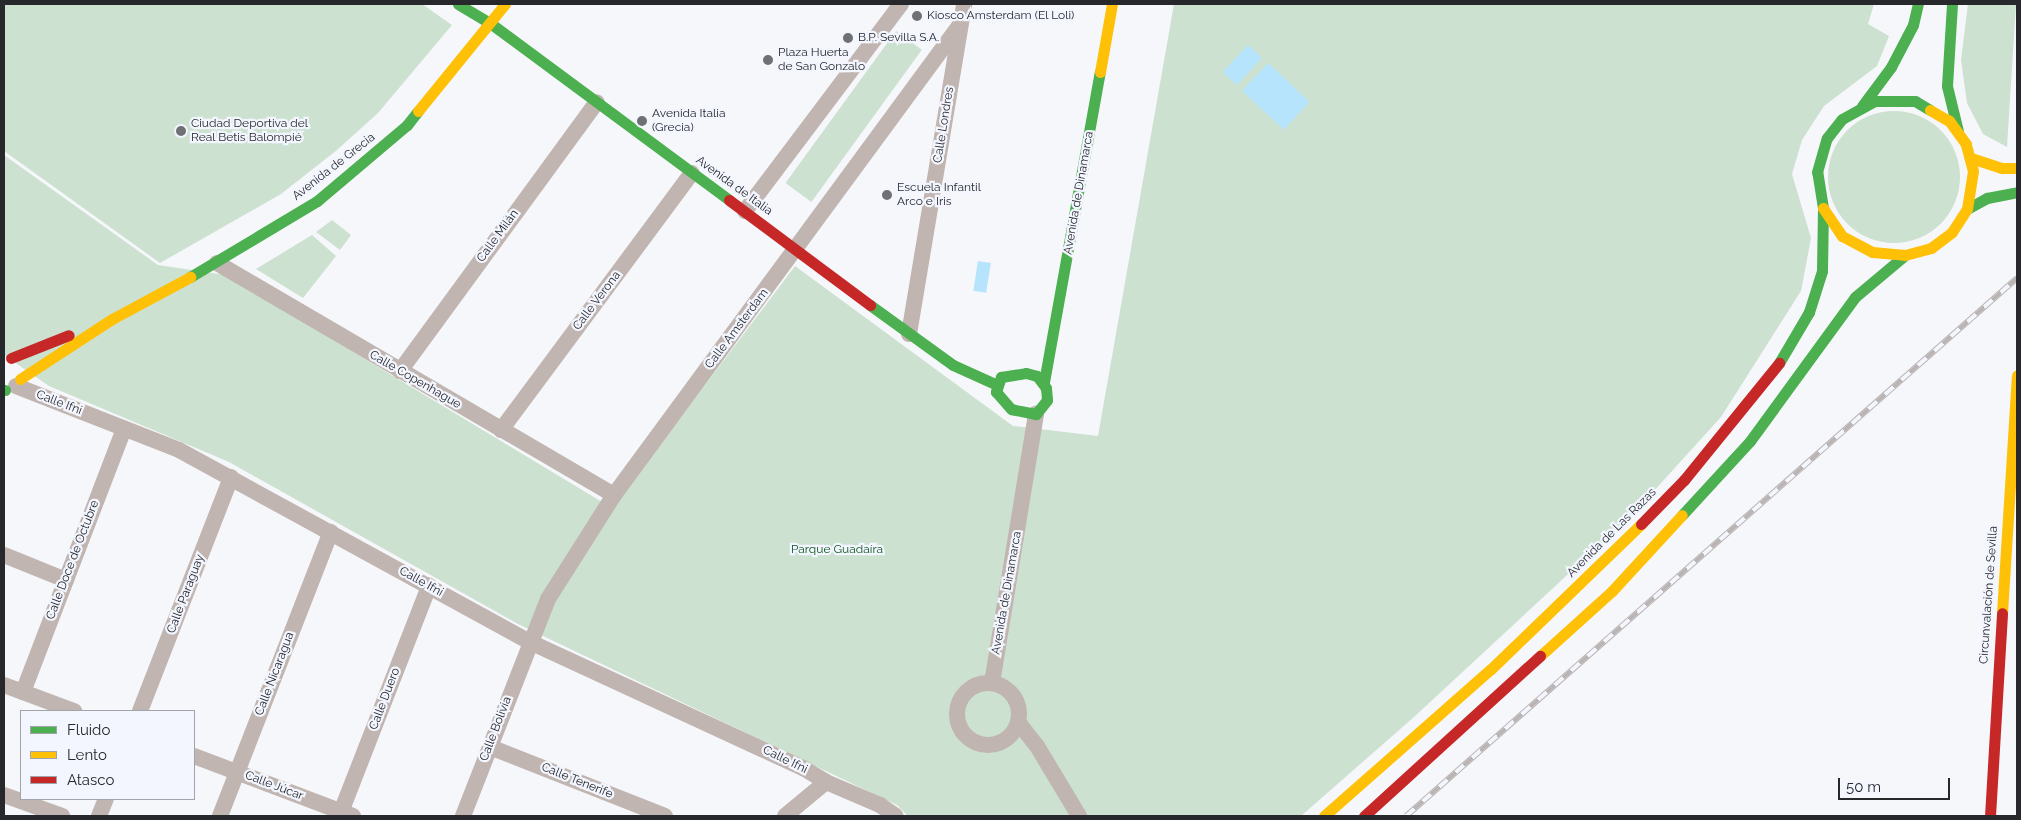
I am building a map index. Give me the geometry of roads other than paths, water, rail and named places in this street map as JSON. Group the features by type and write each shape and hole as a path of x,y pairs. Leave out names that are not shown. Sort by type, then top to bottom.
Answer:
{"main road":[{"name":"Avenida de Italia","path":"458,4 490,24 909,334 953,365 997,385"},
{"name":"Avenida de Grecia","path":"112,319 217,263 316,201 366,162 407,125 505,4"},
{"name":"Avenida de Dinamarca","path":"1044,382 1112,4"},
{"path":"1862,106 1891,66 1913,25 1918,4"},
{"path":"1952,4 1947,86 1958,131 1971,158 1973,184 1967,209"},
{"path":"1906,255 1880,254 1856,246 1831,223 1822,208 1817,184 1822,148 1842,119 1862,106 1888,99 1914,101 1939,112 1958,131"},
{"path":"1971,158 2002,168 2017,168"},
{"path":"1364,816 1612,591 1750,441 1854,298 1875,277 1906,255 1942,240 1967,209 1987,198 2017,192"},
{"name":"Avenida de Las Razas","path":"1324,816 1492,669 1588,578 1684,480 1772,375 1809,312 1822,271 1822,208"},
{"path":"10,387 21,369 7,357 112,319"},
{"path":"10,387 112,319"},
{"path":"1026,373 1044,382 1047,400 1036,414 1027,414 1005,405 996,392 997,385 1007,374 1026,373"},
{"name":"Circunvalación de Sevilla","path":"1990,816 2017,375"}],"street":[{"path":"745,211 901,4"},
{"name":"Calle Londres","path":"909,334 964,4"},
{"name":"Calle Amsterdam","path":"530,642 548,599 614,495 959,26"},
{"name":"Calle Milán","path":"400,371 596,102"},
{"name":"Calle Verona","path":"501,430 692,173"},
{"name":"Calle Copenhague","path":"217,263 614,495"},
{"path":"4,406 10,387"},
{"name":"Calle Ifni","path":"10,387 179,450 232,477 530,642 802,768 826,782 880,805 896,816"},
{"name":"Avenida de Dinamarca","path":"992,683 1036,414"},
{"name":"Calle Doce de Octubre","path":"23,692 124,429"},
{"name":"Calle Paraguay","path":"140,710 232,477"},
{"name":"Calle Nicaragua","path":"220,816 330,532"},
{"path":"4,555 66,580"},
{"name":"Calle Duero","path":"347,814 429,586"},
{"name":"Calle Bolivia","path":"463,816 530,642"},
{"path":"992,683 1010,692 1019,712 1018,722 1007,738 990,745 972,740 964,734 957,718 960,699 973,686 992,683"},
{"path":"4,685 71,710"},
{"path":"1018,722 1037,746 1079,816"},
{"name":"Calle Tenerife","path":"490,747 664,816"},
{"name":"Calle Júcar","path":"195,756 347,814"},
{"path":"785,816 826,782"},
{"path":"4,795 62,816"},
{"path":"99,816 106,800"}],"water":[{"path":"1248,45 1262,58 1237,85 1223,72"},
{"path":"1268,63 1310,102 1284,130 1242,91"},
{"path":"978,261 991,263 986,293 973,291"}],"railway":[{"path":"1406,816 2017,278"}],"place":[{"name":"Kiosco Amsterdam (El Loli)","path":"917,16"},
{"name":"B.P. Sevilla S.A.","path":"848,38"},
{"name":"Plaza Huerta de San Gonzalo","path":"768,60"},
{"name":"Avenida Italia (Grecia)","path":"642,121"},
{"name":"Ciudad Deportiva del Real Betis Balompié","path":"181,131"},
{"name":"Escuela Infantil Arco e Iris","path":"887,195"}],"park label":[{"name":"Parque Guadaíra","path":"837,550"}]}
